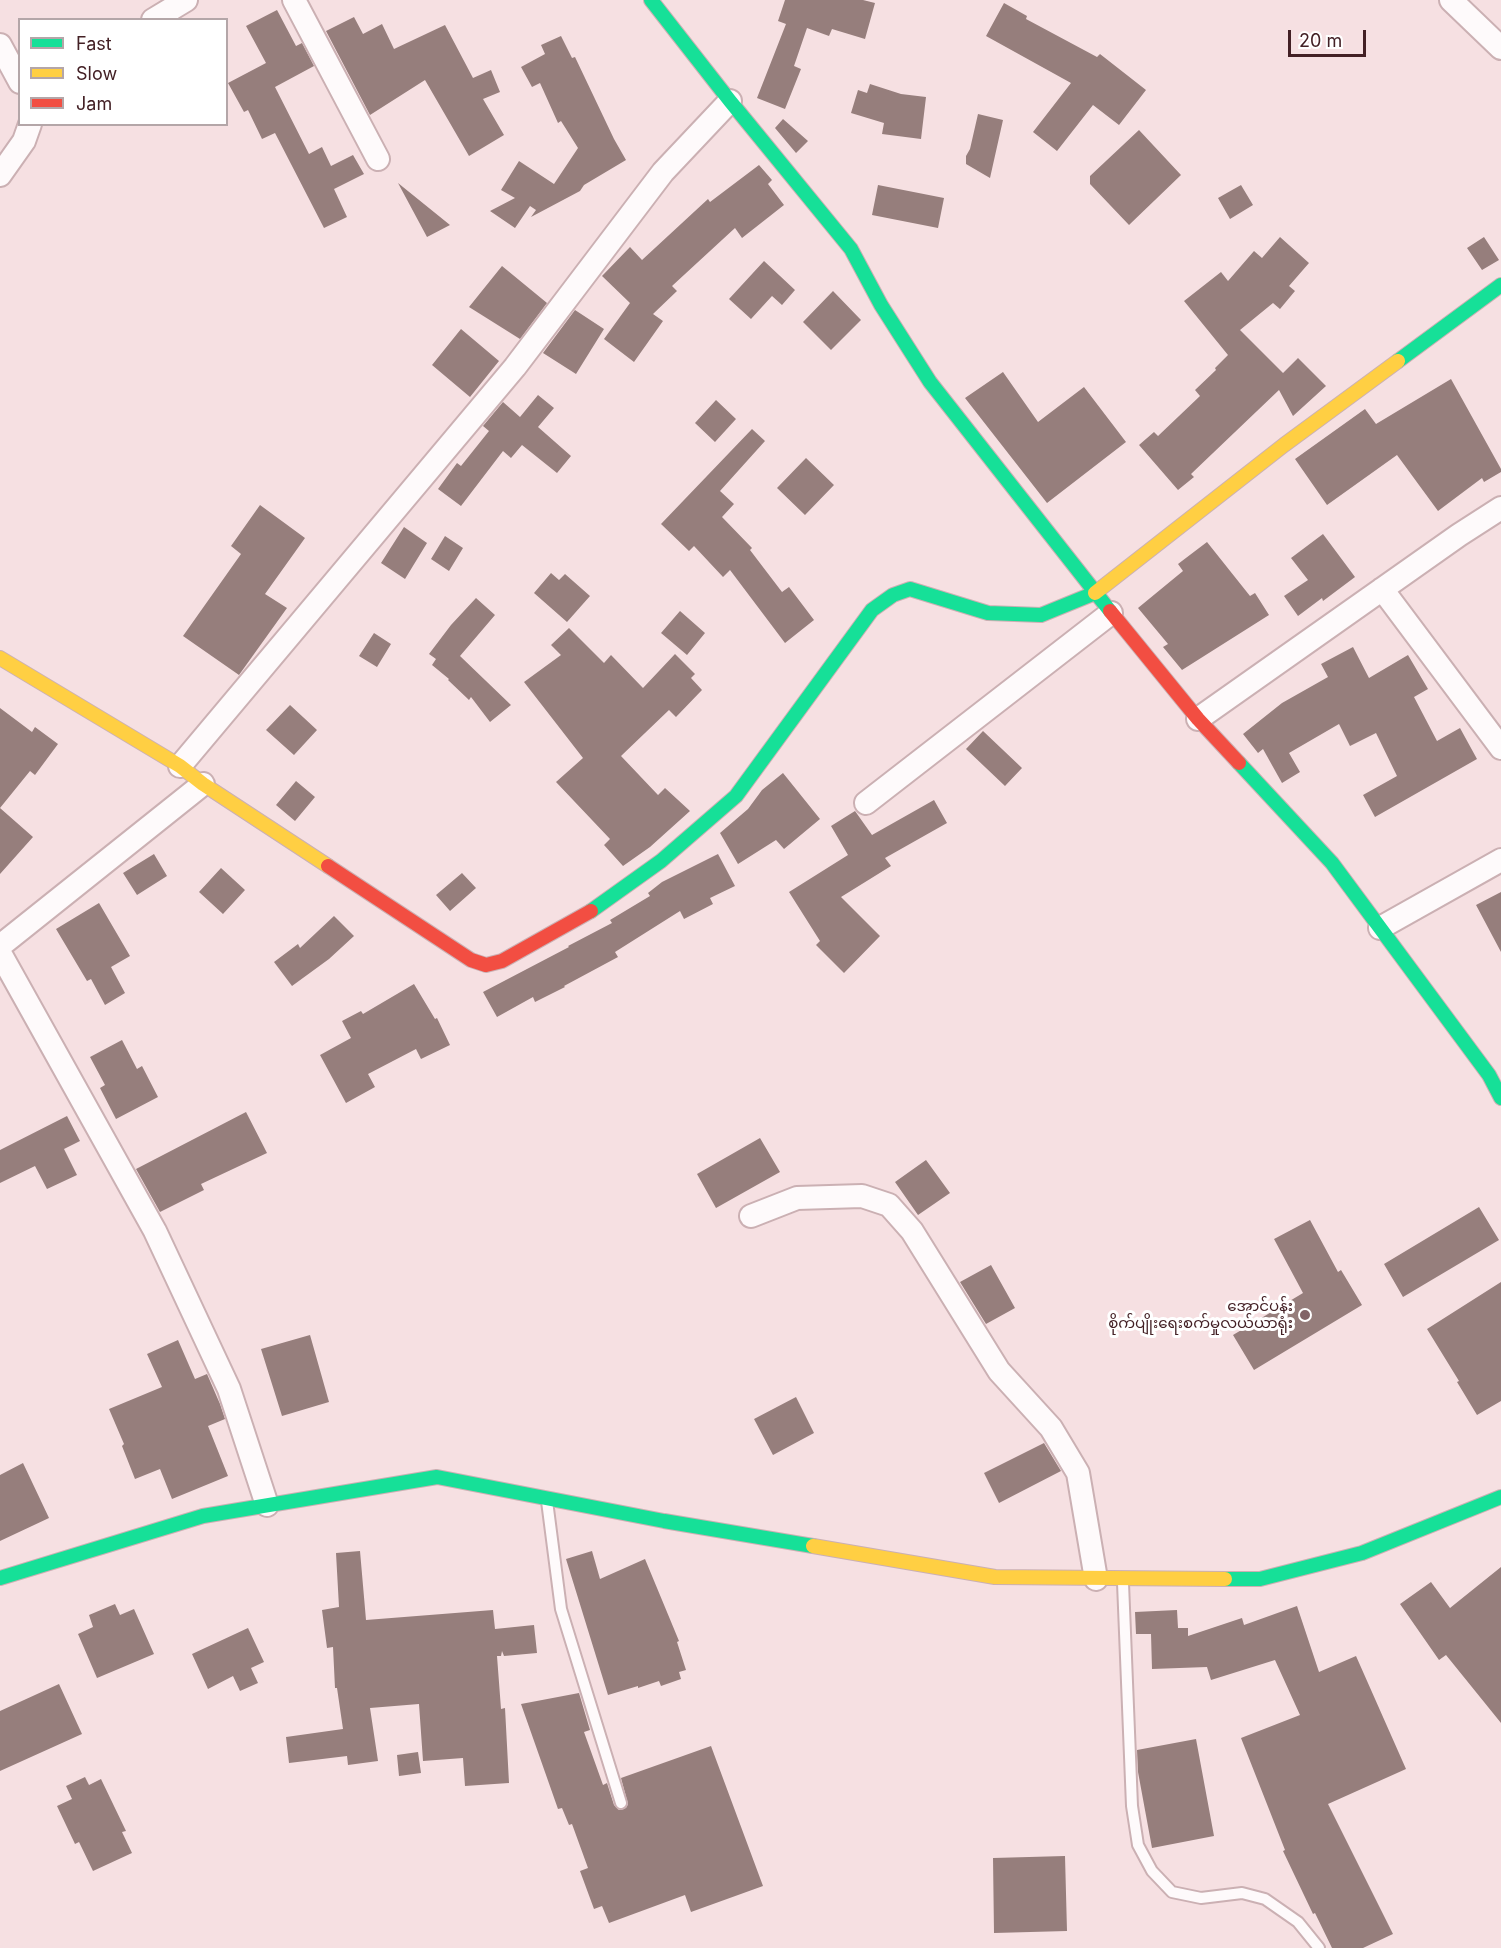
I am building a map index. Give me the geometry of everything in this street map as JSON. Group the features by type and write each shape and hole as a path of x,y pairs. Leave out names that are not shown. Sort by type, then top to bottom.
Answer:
{"street":[{"path":"156,18 186,0"},
{"path":"651,0 851,249 881,305 930,382 1095,593 1198,719 1332,863 1380,928 1495,1072 1501,1098"},
{"path":"1451,0 1501,48"},
{"path":"303,3 378,159"},
{"path":"0,45 18,78"},
{"path":"180,766 515,367 663,172 730,101"},
{"path":"0,175 24,141 29,126"},
{"path":"0,658 180,766 203,784 471,960 486,965 502,961 591,911 661,861 736,796 872,610 893,595 910,589 988,613 1041,615 1095,593 1284,445 1501,285"},
{"path":"1198,719 1501,508"},
{"path":"1382,589 1501,748"},
{"path":"866,803 1112,613"},
{"path":"0,946 203,784"},
{"path":"1380,928 1501,860"},
{"path":"0,953 155,1231 229,1389 267,1505"},
{"path":"751,1216 796,1198 862,1196 890,1204 912,1231 999,1371 1051,1428 1078,1473 1096,1579"},
{"path":"0,1578 203,1516 437,1477 664,1521 995,1577 1123,1580 1260,1579 1362,1553 1501,1497"}],"lane":[{"path":"546,1498 561,1609 621,1803"},
{"path":"1123,1580 1132,1806 1138,1845 1152,1871 1172,1892 1201,1898 1242,1893 1265,1899 1298,1922 1319,1948"}],"building":[{"path":"785,0 863,0 875,3 865,39 832,29 829,36 807,28 794,66 801,69 785,109 757,98 786,24 778,21"},
{"path":"1004,3 1027,16 1026,19 1097,57 1100,54 1146,90 1119,125 1093,105 1057,151 1033,132 1071,83 986,36"},
{"path":"277,10 296,46 302,43 314,66 275,87 309,154 322,147 331,166 353,155 364,174 334,189 347,217 324,228 275,133 262,139 248,110 244,112 228,83 266,63 246,26"},
{"path":"354,17 363,34 382,24 394,49 445,25 473,78 491,70 500,92 483,99 504,135 469,156 425,80 370,115 326,31"},
{"path":"561,36 572,58 575,57 626,160 584,185 580,191 531,217 536,210 530,206 515,228 490,211 515,198 501,190 519,161 554,184 578,148 561,121 558,123 540,83 532,87 521,67 545,54 541,45"},
{"path":"870,84 901,94 926,97 921,139 882,134 884,123 851,113 858,90 867,93"},
{"path":"978,114 1003,120 990,178 966,164 966,156 970,149"},
{"path":"783,119 808,141 796,153 775,128"},
{"path":"1139,130 1181,175 1129,225 1090,184 1090,176"},
{"path":"759,165 772,180 768,184 784,205 742,238 735,228 672,286 677,291 653,314 663,321 634,362 604,339 630,303 602,276 630,247 642,260 708,199 710,202"},
{"path":"398,183 450,225 427,237"},
{"path":"878,185 944,198 938,228 872,215"},
{"path":"1241,185 1253,205 1230,219 1218,198"},
{"path":"1280,237 1309,263 1289,286 1295,291 1280,309 1273,303 1240,330 1283,373 1298,358 1326,386 1293,416 1279,390 1191,474 1194,477 1178,490 1139,445 1154,432 1158,436 1200,396 1195,390 1228,355 1184,301 1221,272 1228,281 1254,251 1262,258"},
{"path":"1484,237 1499,260 1482,270 1467,248"},
{"path":"764,261 795,290 782,305 772,296 751,319 729,299"},
{"path":"502,266 547,303 520,339 469,307"},
{"path":"833,291 861,320 831,350 803,322"},
{"path":"575,310 604,329 576,374 543,353"},
{"path":"461,329 499,361 470,397 432,365"},
{"path":"1003,372 1038,422 1084,387 1126,442 1047,503 965,398"},
{"path":"1451,379 1501,472 1484,482 1482,478 1438,511 1397,455 1327,505 1295,459 1365,409 1376,424"},
{"path":"538,395 554,408 538,427 571,456 557,473 522,445 511,458 503,451 461,506 438,489 457,463 461,466 489,431 483,426 503,402 520,417"},
{"path":"716,400 736,419 715,442 695,423"},
{"path":"752,429 765,441 720,491 734,504 722,517 752,548 750,550 782,592 789,587 814,620 785,643 730,570 723,577 694,546 689,551 661,524"},
{"path":"806,458 834,485 805,515 777,488"},
{"path":"260,505 305,538 265,594 287,608 239,675 183,636 241,554 231,546"},
{"path":"404,527 427,543 405,579 381,563"},
{"path":"1323,534 1355,577 1298,616 1284,596 1308,580 1291,558"},
{"path":"445,536 463,548 449,571 431,559"},
{"path":"1207,542 1250,596 1255,593 1269,615 1182,670 1163,647 1168,644 1138,608 1183,571 1178,564"},
{"path":"551,573 559,580 565,574 590,596 567,622 534,593"},
{"path":"476,598 495,615 460,656 511,705 490,722 471,697 469,700 432,665 436,659 429,654"},
{"path":"680,611 705,633 687,655 661,633"},
{"path":"569,628 604,663 611,655 643,688 675,654 695,674 691,678 702,690 676,717 669,710 621,756 658,795 665,788 690,811 650,847 623,866 604,845 610,839 556,782 583,758 524,682 561,655 551,645"},
{"path":"374,633 391,644 377,667 359,656"},
{"path":"1353,647 1369,678 1408,655 1428,689 1414,697 1437,741 1460,728 1477,759 1375,817 1363,795 1397,776 1376,733 1350,746 1339,724 1289,753 1300,772 1282,783 1263,749 1258,753 1243,734 1282,703 1328,677 1321,664"},
{"path":"290,705 317,730 294,755 266,730"},
{"path":"0,708 32,732 35,727 58,744 35,775 30,771 0,808"},
{"path":"983,731 1022,768 1005,786 966,749"},
{"path":"783,773 820,819 784,849 776,840 738,864 720,833 748,809 762,790"},
{"path":"296,781 315,797 295,821 276,805"},
{"path":"934,800 947,823 885,858 891,866 841,897 880,936 844,973 816,945 820,941 789,892 848,855 831,826 855,811 872,835"},
{"path":"0,808 33,837 0,874"},
{"path":"154,854 167,876 137,895 123,873"},
{"path":"718,854 735,886 710,898 713,904 684,919 680,911 615,952 618,957 535,1002 533,997 497,1017 483,992 612,923 610,920 650,896 648,893 662,882"},
{"path":"221,868 245,890 223,914 199,892"},
{"path":"462,873 476,888 450,911 436,895"},
{"path":"1501,892 1501,952 1476,905"},
{"path":"99,903 130,956 111,967 125,993 105,1005 91,979 87,981 56,929"},
{"path":"334,916 354,936 329,959 292,986 274,962 298,944 300,948"},
{"path":"414,984 435,1019 437,1018 450,1045 421,1059 416,1049 368,1074 375,1087 346,1103 320,1055 351,1038 342,1021 361,1011 363,1014"},
{"path":"122,1040 137,1069 142,1066 158,1097 116,1119 100,1088 105,1085 90,1057"},
{"path":"246,1112 267,1153 201,1184 204,1190 160,1212 136,1169"},
{"path":"67,1116 80,1141 64,1149 77,1175 47,1189 35,1166 0,1183 0,1150"},
{"path":"760,1138 780,1172 716,1208 697,1174"},
{"path":"926,1160 950,1193 918,1215 895,1182"},
{"path":"1479,1207 1499,1240 1403,1297 1384,1264"},
{"path":"1310,1220 1338,1272 1341,1270 1362,1305 1254,1370 1233,1335 1303,1293 1274,1239"},
{"path":"991,1265 1015,1308 986,1324 960,1282"},
{"path":"1501,1282 1501,1401 1477,1415 1427,1329"},
{"path":"310,1335 329,1402 282,1416 261,1349"},
{"path":"178,1340 195,1379 207,1374 220,1404 225,1419 208,1426 228,1476 172,1499 160,1469 135,1479 122,1446 124,1444 109,1409 162,1387 147,1354"},
{"path":"796,1397 814,1433 773,1455 754,1419"},
{"path":"1044,1443 1061,1471 999,1503 984,1473"},
{"path":"23,1463 49,1518 0,1541 0,1475"},
{"path":"360,1551 366,1620 493,1610 495,1629 534,1625 537,1653 504,1656 502,1651 501,1656 497,1656 501,1709 505,1708 509,1783 465,1786 463,1758 423,1761 419,1704 370,1708 378,1761 348,1765 347,1756 289,1763 286,1737 343,1729 337,1688 335,1688 333,1647 327,1648 322,1610 339,1607 336,1553"},
{"path":"592,1551 600,1579 645,1559 679,1641 677,1642 686,1670 679,1672 681,1679 661,1686 659,1681 608,1695 566,1559"},
{"path":"1501,1567 1501,1723 1446,1655 1439,1660 1400,1604 1431,1582 1450,1608"},
{"path":"115,1604 120,1615 134,1609 154,1654 97,1678 78,1634 93,1627 89,1615"},
{"path":"1297,1606 1319,1672 1356,1656 1406,1769 1328,1804 1393,1934 1363,1948 1332,1948 1283,1851 1285,1850 1241,1738 1300,1715 1275,1660 1211,1680 1207,1667 1152,1669 1151,1634 1136,1634 1135,1612 1177,1610 1178,1628 1188,1628 1188,1636 1242,1618 1244,1625"},
{"path":"248,1628 264,1662 251,1668 258,1683 240,1691 233,1676 208,1689 192,1654"},
{"path":"59,1684 82,1734 0,1771 0,1711"},
{"path":"579,1693 590,1730 584,1732 603,1785 607,1783 614,1805 619,1810 626,1808 628,1804 621,1778 711,1746 763,1886 691,1912 685,1895 609,1923 602,1906 594,1909 580,1871 588,1868 572,1824 569,1825 562,1808 558,1809 521,1704"},
{"path":"1196,1739 1214,1836 1152,1848 1138,1772 1137,1750"},
{"path":"418,1752 421,1773 399,1776 397,1755"},
{"path":"85,1777 89,1785 101,1779 126,1831 122,1832 132,1853 93,1871 79,1842 75,1844 57,1806 72,1799 66,1786"},
{"path":"1065,1856 1067,1931 994,1933 993,1858"}],"traffic: fast":[{"path":"651,0 851,249 881,305 930,382 1110,611"},
{"path":"1398,361 1501,285"},
{"path":"591,911 661,861 736,796 872,610 893,595 910,589 988,613 1041,615 1095,593"},
{"path":"1239,763 1332,863 1489,1075 1501,1098"},
{"path":"0,1578 203,1516 437,1477 664,1521 813,1546"},
{"path":"1225,1579 1260,1579 1362,1553 1501,1497"}],"traffic: slow":[{"path":"1095,593 1284,445 1398,361"},
{"path":"0,658 180,766 203,784 328,866"},
{"path":"813,1546 995,1577 1225,1579"}],"traffic: jam":[{"path":"1110,611 1198,719 1239,763"},
{"path":"328,866 471,960 486,965 502,961 591,911"}],"place":[{"name":"အောင်ပန်း စိုက်ပျိုးရေးစက်မှုလယ်ယာရုံး","path":"1305,1315"}]}
